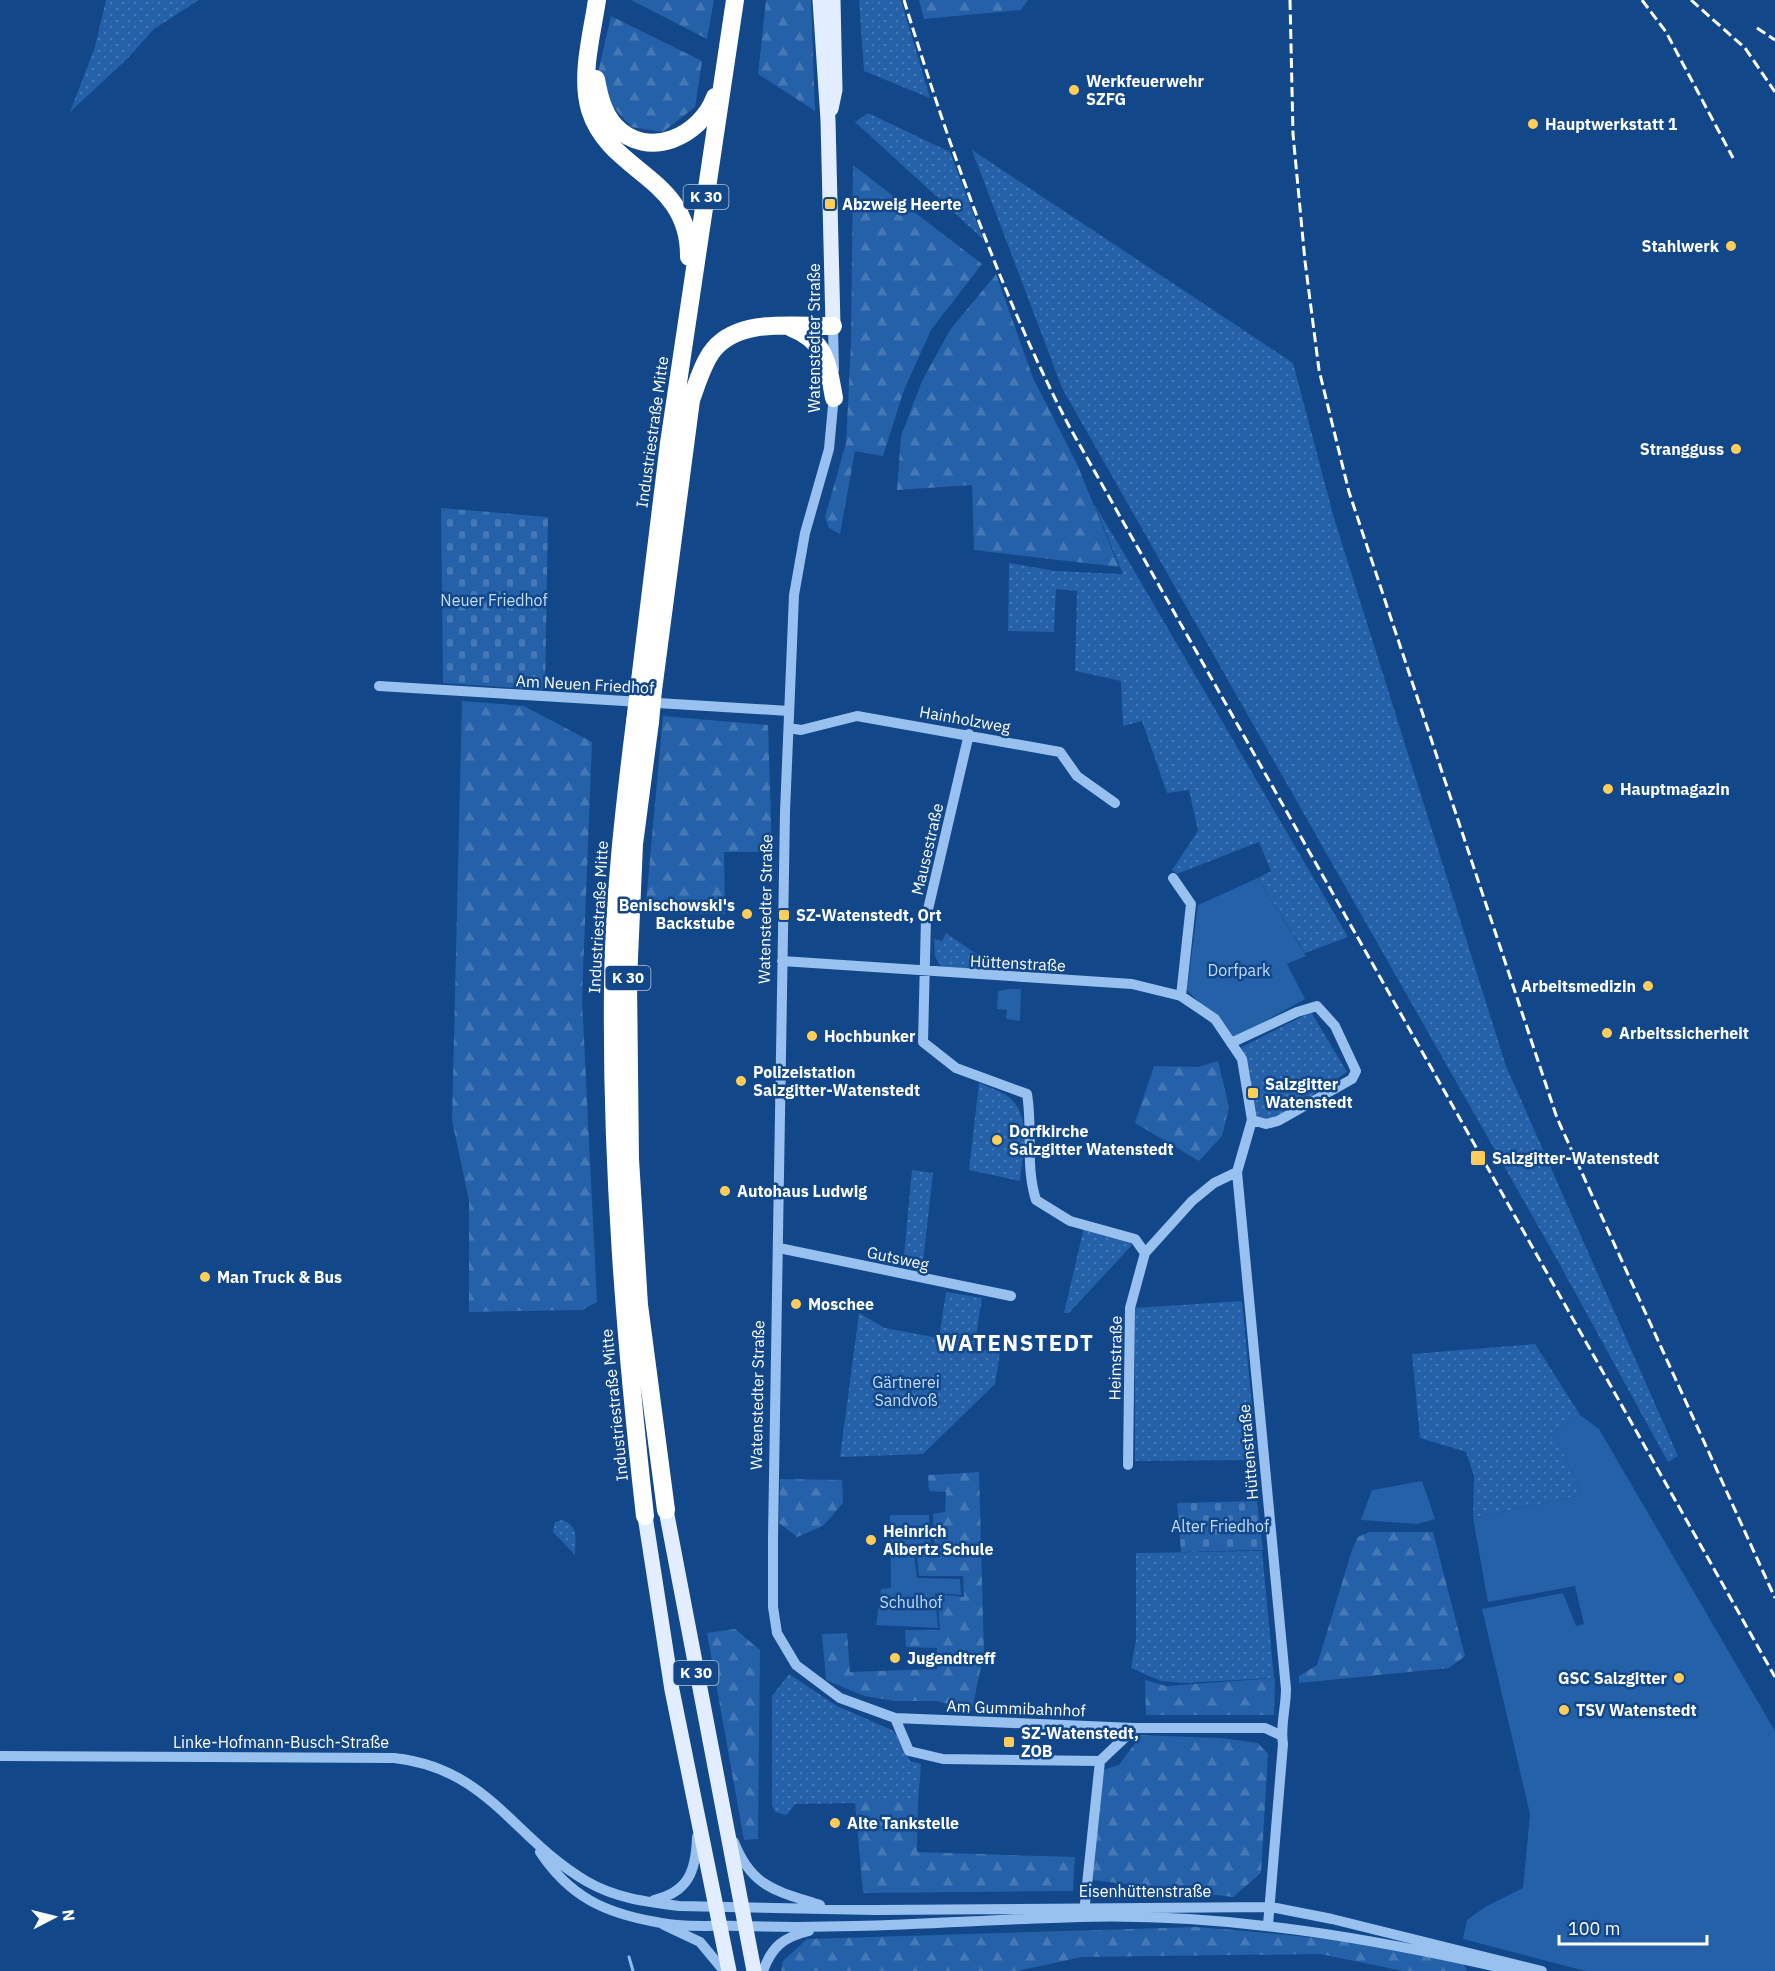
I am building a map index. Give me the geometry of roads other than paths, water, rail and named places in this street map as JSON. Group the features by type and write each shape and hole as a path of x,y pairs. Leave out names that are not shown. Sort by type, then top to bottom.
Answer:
{"highway":[{"name":"Industriestraße Mitte","path":"666,1510 639,1305 630,1159 628,970 634,844 646,690 687,324 735,0"},
{"path":"601,1 596,64 597,86 607,116 625,134 655,143 687,133 711,108 726,62"},
{"path":"601,1 588,69 590,109 602,134 611,145 664,192 682,215 689,243 684,290 687,324"},
{"path":"790,327 833,326"},
{"name":"Industriestraße Mitte","path":"646,690 691,400 714,349 741,331 759,327 790,327"},
{"path":"790,327 812,337 820,348 834,398"},
{"name":"Industriestraße Mitte","path":"643,722 620,844 613,1008 615,1163 627,1346 645,1516"}],"main road":[{"path":"820,0 828,120"},
{"path":"828,120 835,90 833,0"},
{"name":"Watenstedter Straße","path":"828,120 833,326"},
{"name":"Industriestraße Mitte","path":"666,1510 741,1908"},
{"name":"Industriestraße Mitte","path":"645,1516 668,1669 717,1907"},
{"name":"K 30","path":"717,1907 729,1971"},
{"name":"K 30","path":"741,1908 754,1971"}],"street":[{"name":"Watenstedter Straße","path":"796,1665 777,1634 773,1607 782,961 794,595 805,533 829,449 834,398 833,326"},
{"name":"Am Neuen Friedhof","path":"380,686 789,711"},
{"name":"Hainholzweg","path":"789,728 801,730 857,716 969,734 1060,752 1077,776 1115,803"},
{"name":"Mausestraße","path":"969,734 926,918 923,1042 956,1068 1027,1094 1031,1120 1030,1182 1036,1200 1070,1221 1135,1239 1145,1253"},
{"path":"1173,878 1191,904 1181,996"},
{"name":"Hüttenstraße","path":"782,961 1132,984 1181,996 1215,1018 1242,1059 1252,1120 1237,1172 1286,1689 1286,1708 1280,1735 1283,1744 1268,1925"},
{"path":"1231,1043 1297,1012 1317,1006 1335,1026 1356,1071 1352,1079 1278,1121 1266,1124 1252,1120"},
{"path":"1145,1253 1192,1201 1214,1183 1237,1172"},
{"name":"Gutsweg","path":"778,1248 1011,1296"},
{"name":"Heimstraße","path":"1128,1465 1130,1308 1145,1253"},
{"name":"Am Gummibahnhof","path":"796,1665 840,1698 895,1718 1135,1728 1264,1728 1280,1735"},
{"path":"895,1718 909,1751 944,1759 1100,1761"},
{"path":"1084,1912 1100,1761 1135,1728"},
{"name":"Linke-Hofmann-Busch-Straße","path":"0,1756 394,1758 420,1761 447,1770 479,1790 533,1842 587,1882 624,1898 647,1902 679,1906 741,1908"},
{"path":"647,1902 669,1897 678,1891 694,1869 697,1809"},
{"path":"723,1812 740,1856 755,1878 781,1893 829,1908"},
{"name":"Linke-Hofmann-Busch-Straße","path":"533,1842 551,1869 571,1890 612,1912 659,1923 744,1926"},
{"name":"Eisenhüttenstraße","path":"744,1926 828,1926 1084,1912 1271,1907 1515,1971"},
{"name":"Eisenhüttenstraße","path":"741,1908 1084,1912 1268,1925 1489,1964 1542,1971"},
{"path":"659,1923 700,1942 724,1971"},
{"path":"763,1971 777,1944 791,1935 828,1926"}],"waterway":[{"path":"629,1957 633,1971"}],"railway":[{"path":"904,0 977,217 1020,323 1069,426 1775,1677"},
{"path":"1290,0 1293,134 1305,261 1319,370 1349,492 1557,1118 1775,1598"},
{"path":"1642,0 1666,32 1733,158"},
{"path":"1691,0 1745,48 1775,92"},
{"path":"1757,28 1775,40"}],"place":[{"name":"Werkfeuerwehr SZFG","path":"1074,90"},
{"name":"Hauptwerkstatt 1","path":"1533,124"},
{"name":"Abzweig Heerte","path":"830,204"},
{"name":"Stahlwerk","path":"1731,246"},
{"name":"Strangguss","path":"1736,449"},
{"name":"Hauptmagazin","path":"1608,789"},
{"name":"Benischowski's Backstube","path":"747,914"},
{"name":"SZ-Watenstedt, Ort","path":"784,915"},
{"name":"Arbeitsmedizin","path":"1648,986"},
{"name":"Arbeitssicherheit","path":"1607,1033"},
{"name":"Hochbunker","path":"812,1036"},
{"name":"Polizeistation Salzgitter-Watenstedt","path":"741,1081"},
{"name":"Salzgitter Watenstedt","path":"1253,1093"},
{"name":"Dorfkirche Salzgitter Watenstedt","path":"997,1140"},
{"name":"Salzgitter-Watenstedt","path":"1478,1158"},
{"name":"Autohaus Ludwig","path":"725,1191"},
{"name":"Man Truck & Bus","path":"205,1277"},
{"name":"Moschee","path":"796,1304"},
{"name":"Heinrich Albertz Schule","path":"871,1540"},
{"name":"Jugendtreff","path":"895,1658"},
{"name":"GSC Salzgitter","path":"1679,1678"},
{"name":"TSV Watenstedt","path":"1564,1710"},
{"name":"SZ-Watenstedt, ZOB","path":"1009,1742"},
{"name":"Alte Tankstelle","path":"835,1823"}],"district":[{"name":"WATENSTEDT","path":"1015,1343"}],"park label":[{"name":"Neuer Friedhof","path":"494,600"},
{"name":"Dorfpark","path":"1239,970"},
{"name":"Gärtnerei Sandvoß","path":"906,1391"},
{"name":"Alter Friedhof","path":"1220,1526"},
{"name":"Schulhof","path":"911,1602"}]}
